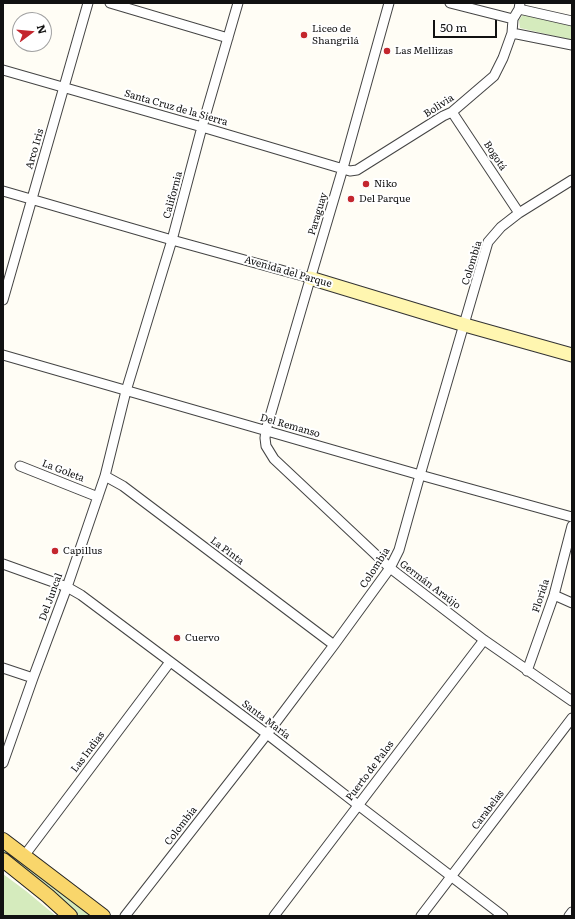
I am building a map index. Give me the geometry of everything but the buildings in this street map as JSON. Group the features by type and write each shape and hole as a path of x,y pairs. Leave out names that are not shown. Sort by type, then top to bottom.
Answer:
{"main road":[{"path":"3,840 103,916"},
{"path":"3,860 48,896 70,916"}],"street":[{"name":"Arco Iris","path":"3,300 88,3"},
{"path":"110,3 228,38"},
{"name":"California","path":"126,391 172,240 202,127 238,3"},
{"name":"Paraguay","path":"266,430 343,168 389,3"},
{"path":"450,3 513,19"},
{"path":"520,6 572,21"},
{"name":"Bolivia","path":"343,168 350,171 357,170 443,116 452,112 494,76 503,58 512,33 513,19 520,6"},
{"path":"512,33 572,45"},
{"name":"Santa Cruz de la Sierra","path":"3,70 64,86 343,168"},
{"name":"Bogotá","path":"452,112 519,213"},
{"name":"Colombia","path":"125,916 267,734 390,568 399,550 488,242 501,227 519,213 572,180"},
{"name":"Avenida del Parque","path":"3,191 310,278 465,325 572,355"},
{"name":"Del Remanso","path":"3,355 420,475 572,517"},
{"name":"Del Juncal","path":"3,764 32,678 67,587 105,476 126,391"},
{"name":"Germán Araújo","path":"266,430 266,446 274,459 390,568 484,640 572,701"},
{"name":"La Goleta","path":"20,466 98,497"},
{"name":"La Pinta","path":"105,476 123,486 334,645"},
{"name":"Florida","path":"527,671 554,595 572,526"},
{"name":"Santa María","path":"3,564 67,587 81,595 267,734 503,916"},
{"path":"554,595 572,603"},
{"name":"Puerto de Palos","path":"274,916 484,640"},
{"name":"Las Indias","path":"24,856 170,662"},
{"path":"3,668 32,678"},
{"name":"Carabelas","path":"421,916 572,718"},
{"path":"569,916 572,912"}],"green space":[{"path":"524,13 572,25 572,40 520,28 519,20"},
{"path":"3,846 95,916 77,916 47,888 3,854"},
{"path":"3,874 26,891 56,916 3,916"}],"place":[{"name":"Liceo de Shangrilá","path":"304,35"},
{"name":"Las Mellizas","path":"387,51"},
{"name":"Niko","path":"366,184"},
{"name":"Del Parque","path":"351,199"},
{"name":"Capillus","path":"55,551"},
{"name":"Cuervo","path":"177,638"}]}
